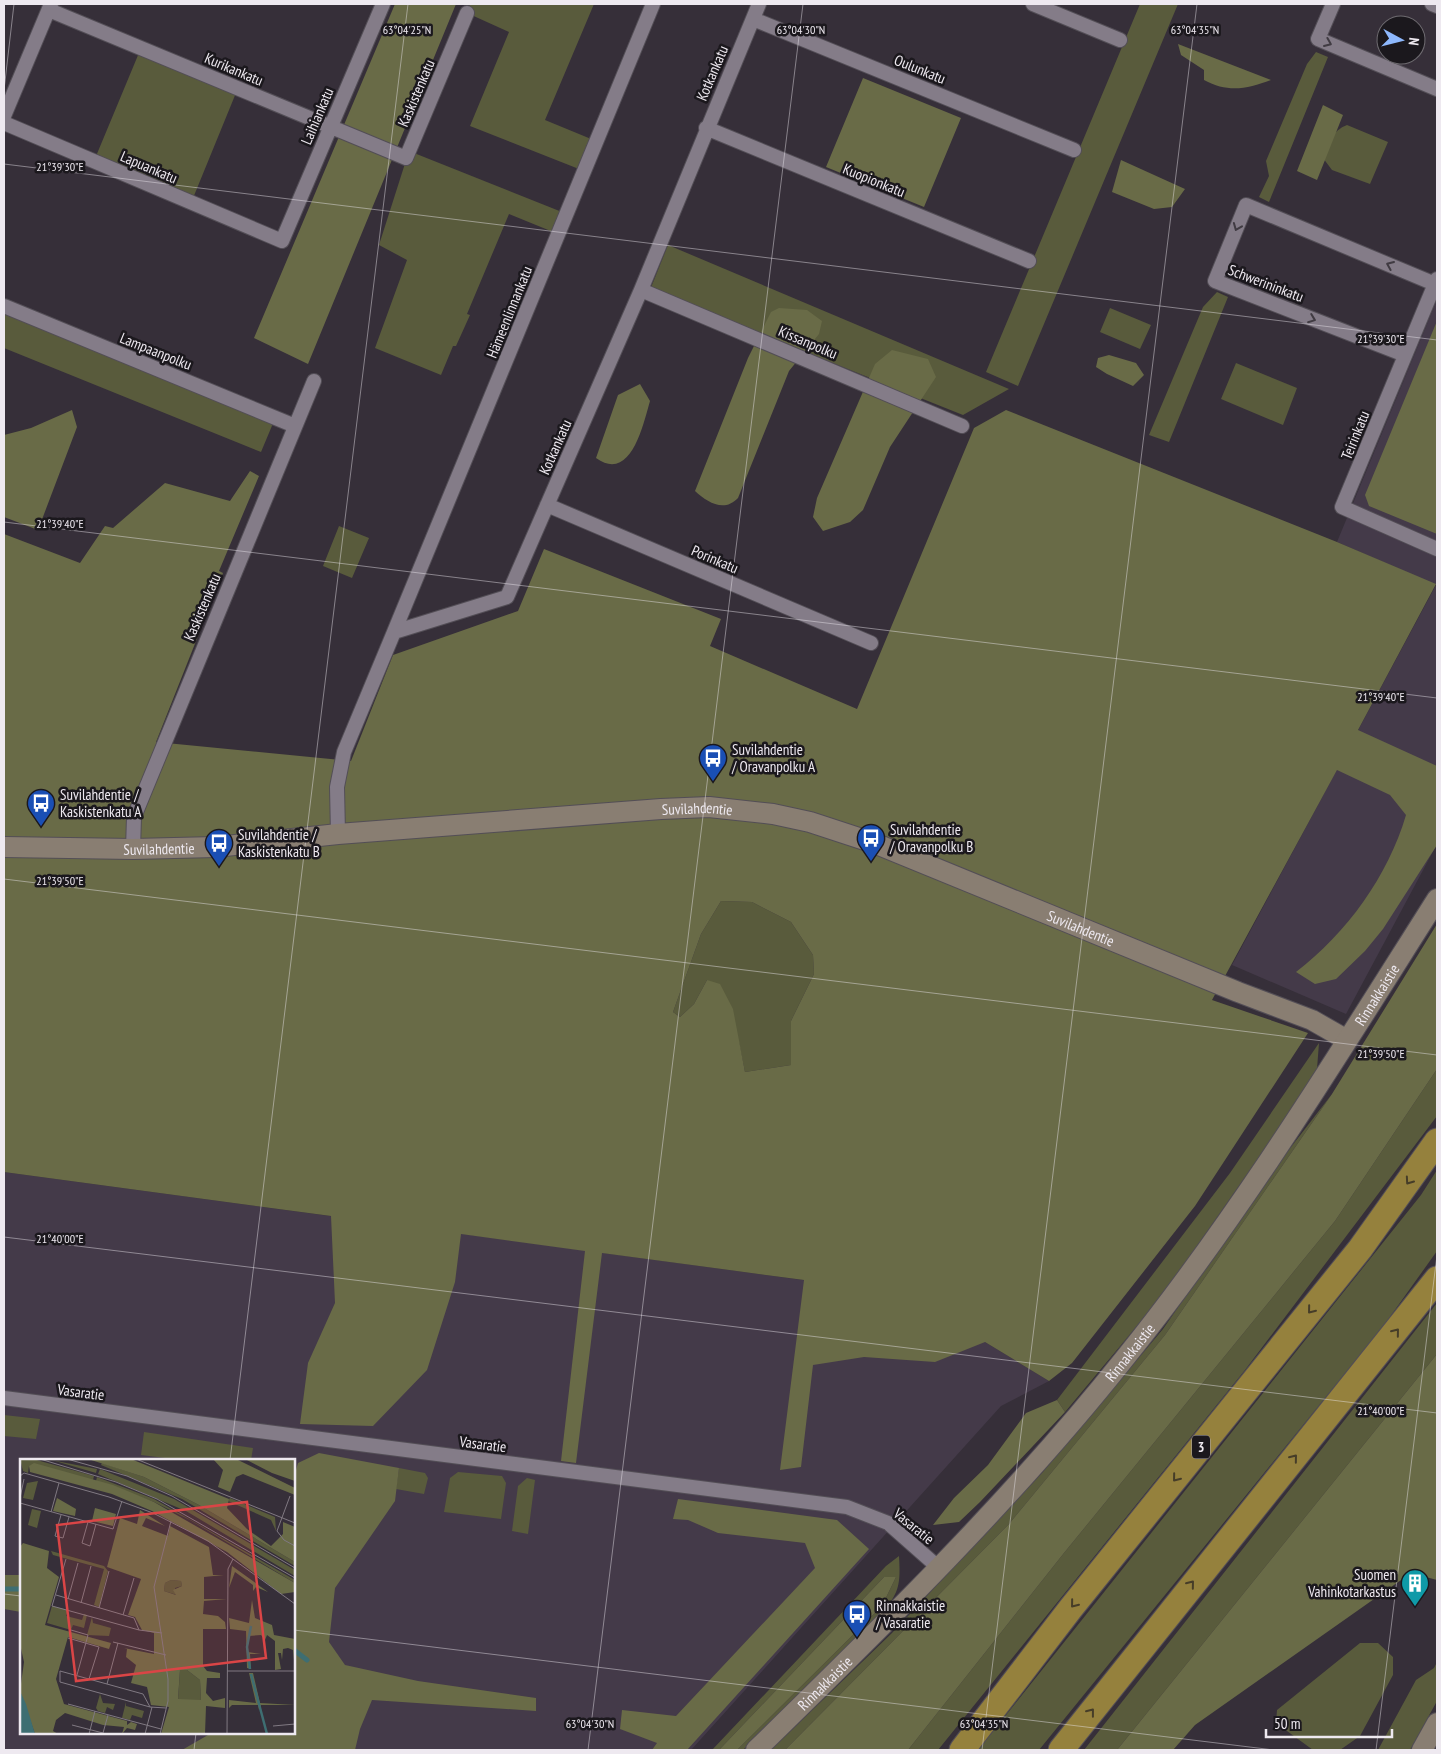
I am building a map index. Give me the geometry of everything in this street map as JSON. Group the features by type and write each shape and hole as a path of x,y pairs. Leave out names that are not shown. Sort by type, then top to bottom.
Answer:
{"highway":[{"name":"3","path":"962,1750 1071,1608 1360,1250 1437,1141"},
{"path":"1060,1750 1437,1279"}],"street":[{"name":"Laihiankatu","path":"282,241 382,4"},
{"name":"Hämeenlinnankatu","path":"394,632 653,4"},
{"name":"Kotkankatu","path":"394,632 507,597 641,290 706,128 759,4"},
{"path":"1032,4 1120,40"},
{"path":"1333,4 1318,39 1437,89"},
{"path":"1432,4 1437,6"},
{"name":"Kurikankatu","path":"50,7 406,158"},
{"path":"4,116 50,7"},
{"name":"Kaskistenkatu","path":"406,158 467,12"},
{"name":"Oulunkatu","path":"753,19 1074,150"},
{"name":"Lapuankatu","path":"4,123 282,241"},
{"name":"Kuopionkatu","path":"706,128 1029,261"},
{"name":"Schwerininkatu","path":"1405,355 1215,281 1246,205 1436,281"},
{"name":"Teirinkatu","path":"1436,281 1342,507 1437,549"},
{"name":"Kissanpolku","path":"641,290 962,426"},
{"name":"Lampaanpolku","path":"4,306 295,426"},
{"name":"Kaskistenkatu","path":"133,849 134,817 314,381"},
{"name":"Porinkatu","path":"547,505 870,644"},
{"path":"338,834 337,787 344,752 394,632"},
{"name":"Suvilahdentie","path":"4,847 133,849 216,846 338,834 661,809 709,807 773,814 810,822 874,843 1312,1020 1347,1040"},
{"name":"Rinnakkaistie","path":"756,1750 939,1568 1057,1440 1126,1358 1241,1202 1286,1137 1437,899"},
{"name":"Vasaratie","path":"4,1398 847,1508 888,1523 939,1568"},
{"path":"1422,1750 1437,1723"}],"shaded area":[{"path":"1437,300 1437,844 1346,1014 1232,965 1436,585 1337,542"},
{"path":"4,1172 848,1286 985,1342 1049,1381 1001,1406 691,1750 4,1750"}],"green space":[{"path":"395,4 456,4 308,364 254,338"},
{"path":"470,4 594,4 545,120 596,141 584,171 470,126 509,32 467,13"},
{"path":"1140,4 1178,4 1018,386 986,372"},
{"path":"1178,44 1271,80 1254,86 1238,88 1221,87 1213,84 1204,80 1204,70 1181,55"},
{"path":"141,48 238,88 191,203 94,161"},
{"path":"1316,52 1328,57 1269,202 1259,197 1269,176 1266,161 1307,64"},
{"path":"863,78 961,118 924,207 826,167"},
{"path":"1323,105 1343,115 1317,180 1297,171"},
{"path":"1347,125 1388,142 1370,184 1332,170 1323,158 1330,138"},
{"path":"409,151 567,214 558,234 509,214 467,314 470,315 456,346 453,346 441,375 375,348 407,260 379,245"},
{"path":"1121,160 1185,189 1172,207 1154,209 1112,192"},
{"path":"668,245 1009,389 963,415 650,290"},
{"path":"1217,292 1228,297 1169,442 1149,435 1203,307"},
{"path":"779,308 807,310 822,321 819,334 789,371 738,498 727,505 710,502 695,491 748,358 771,312"},
{"path":"1110,308 1151,325 1140,349 1100,332"},
{"path":"4,312 274,421 261,452 4,348"},
{"path":"1437,321 1437,534 1369,506 1365,495"},
{"path":"892,350 928,359 936,377 890,447 863,510 850,522 823,531 813,517 817,498 875,364"},
{"path":"1109,355 1136,363 1144,375 1133,386 1096,367 1098,358"},
{"path":"1236,363 1297,388 1283,425 1221,399"},
{"path":"640,384 650,401 644,424 634,448 627,457 618,463 608,464 596,458 618,395"},
{"path":"72,410 77,427 38,530 4,517 4,435 31,428"},
{"path":"1006,410 1337,542 1436,584 1358,730 1437,766 1437,845 1383,929 1365,951 1336,979 1315,984 1296,972 1332,940 1363,902 1388,860 1406,815 1390,795 1337,770 1212,1000 1308,1033 1195,1206 1072,1363 1049,1381 985,1342 935,1362 864,1357 813,1365 801,1467 780,1470 804,1280 602,1253 576,1463 561,1461 585,1251 461,1234 455,1282 427,1370 373,1426 300,1424 308,1363 335,1303 331,1216 4,1172 4,534 80,563 105,526 113,528 165,483 230,501 250,471 259,476 219,571 223,573 156,742 351,761 393,655 518,611 544,549 721,619 710,646 857,709 974,428","holes":["721,901 752,902 791,922 813,955 814,974 791,1021 791,1065 745,1072 733,1009 720,984 707,980 694,1004 680,1017 673,1012 701,934"]},
{"path":"339,526 369,538 352,578 323,566"},
{"path":"721,901 752,902 791,922 813,955 814,974 791,1021 791,1065 745,1072 739,1043 707,980 694,1004 680,1017 673,1012 701,934"},
{"path":"1437,924 1437,1069 1335,1221 1064,1553 908,1750 785,1750 1009,1524 1165,1335 1332,1094"},
{"path":"1319,1043 1317,1069 1271,1140 1162,1296 1065,1412 1057,1400 1230,1173"},
{"path":"1437,1069 1437,1116 1245,1370 938,1750 908,1750 1064,1553 1335,1221"},
{"path":"1332,1094 1165,1335 1009,1524 785,1750 771,1750 892,1633 1042,1473 1163,1329 1274,1169"},
{"path":"1437,1170 1437,1251 1382,1328 1039,1750 978,1750 1421,1195"},
{"path":"1437,1303 1437,1354 1117,1750 1084,1750"},
{"path":"1437,1354 1437,1580 1411,1573 1195,1725 1173,1750 1117,1750"},
{"path":"1057,1400 1065,1412 980,1502 959,1522 933,1525 954,1498 988,1465 1026,1413"},
{"path":"4,1415 40,1419 36,1439 4,1436"},
{"path":"144,1432 253,1448 251,1459 173,1459 141,1455"},
{"path":"319,1453 399,1468 395,1501 335,1588 329,1642 345,1665 418,1681 536,1698 536,1711 372,1700 360,1729 355,1750 182,1750 208,1734 295,1734 295,1474 298,1463"},
{"path":"399,1468 425,1473 428,1478 424,1494 396,1489"},
{"path":"458,1472 502,1476 506,1483 501,1519 444,1512 450,1478"},
{"path":"527,1478 535,1480 528,1534 512,1531 518,1486"},
{"path":"678,1499 837,1520 869,1549 687,1750 652,1750 657,1743 620,1729 622,1710 676,1716 815,1568 805,1543 718,1533 688,1520 673,1519"},
{"path":"899,1556 899,1576 896,1591 889,1604 876,1619 743,1750 737,1750 882,1606 896,1577 884,1577 719,1750 712,1750 886,1566"},
{"path":"4,1575 20,1575 20,1612 4,1609"},
{"path":"884,1577 896,1577 882,1606 737,1750 719,1750"},
{"path":"1360,1643 1378,1643 1393,1657 1393,1675 1360,1736 1340,1750 1313,1750 1276,1723 1277,1710"},
{"path":"1437,1662 1437,1701 1410,1750 1378,1750 1416,1680 1434,1668"}],"waterway":[{"path":"4,1589 20,1589"},
{"path":"295,1651 307,1660"}],"place":[{"name":"Suvilahdentie / Oravanpolku A","path":"713,782"},
{"name":"Suvilahdentie / Kaskistenkatu A","path":"41,827"},
{"name":"Suvilahdentie / Oravanpolku B","path":"871,862"},
{"name":"Suvilahdentie / Kaskistenkatu B","path":"219,867"},
{"name":"Suomen Vahinkotarkastus","path":"1415,1607"},
{"name":"Rinnakkaistie / Vasaratie","path":"857,1638"}]}
